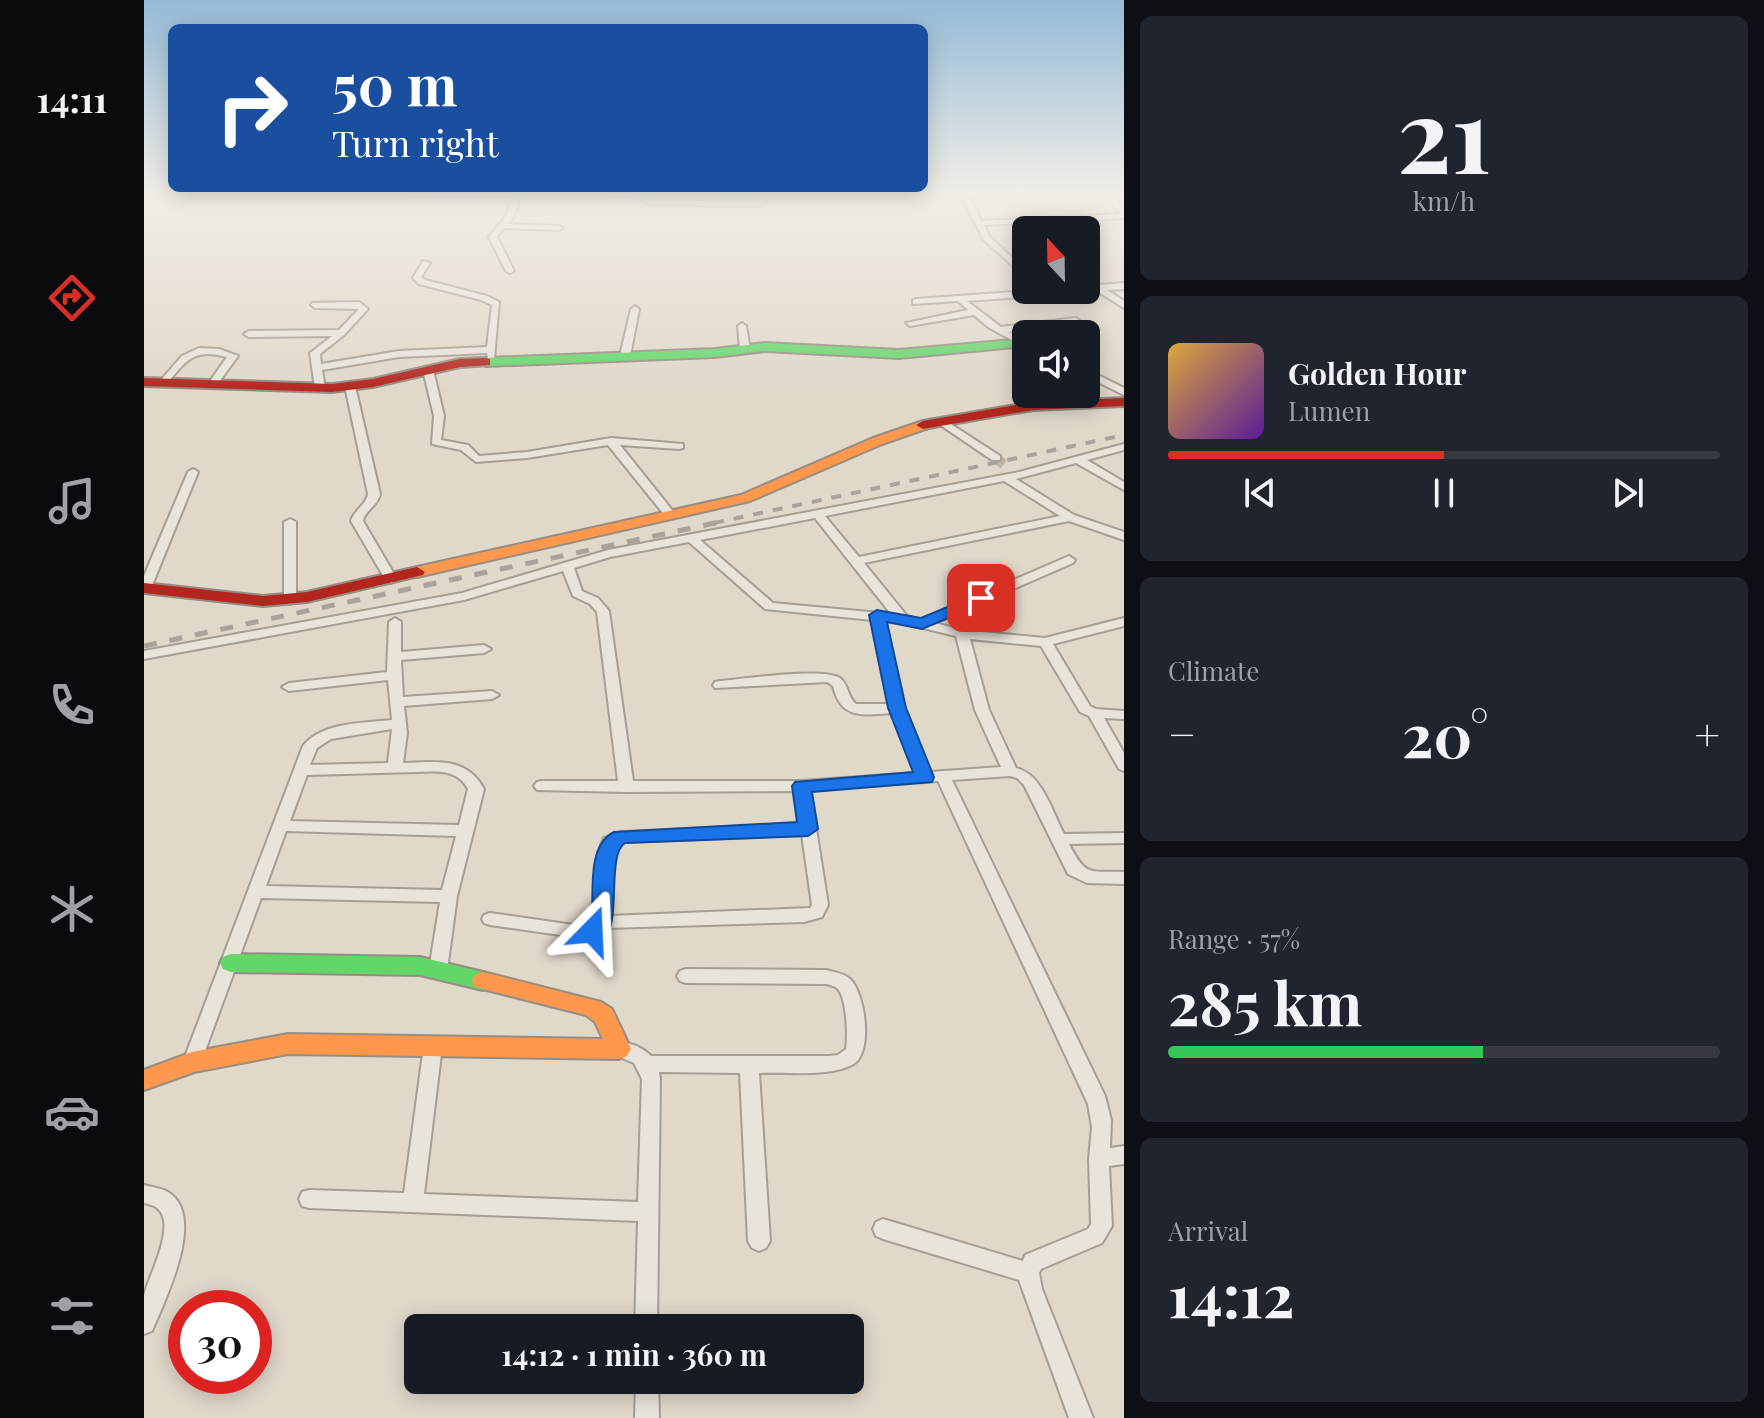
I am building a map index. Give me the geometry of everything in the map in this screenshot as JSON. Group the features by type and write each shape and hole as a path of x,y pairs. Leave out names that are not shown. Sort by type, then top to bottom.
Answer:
{"street":[{"path":"505,260 510,271"},
{"path":"426,263 417,278 422,282 496,304 491,356"},
{"path":"1100,289 1124,286"},
{"path":"1100,289 1124,305"},
{"path":"916,302 1012,294"},
{"path":"959,298 974,312 1012,337"},
{"path":"315,305 363,307 363,311 341,333 315,353 320,388"},
{"path":"625,356 635,309"},
{"path":"910,323 974,312"},
{"path":"742,326 745,349"},
{"path":"1000,330 1012,329"},
{"path":"249,334 341,333"},
{"path":"316,368 399,354 625,356 781,347 850,354 899,354 1012,345"},
{"path":"163,383 191,351 233,356 213,384"},
{"path":"144,382 320,388 350,386 491,356"},
{"path":"428,370 439,416 436,442 464,447 476,459 527,455 611,441 679,446"},
{"path":"1100,379 1124,392"},
{"path":"350,386 374,494 357,521 391,579"},
{"path":"193,472 145,588 263,601 290,600 773,490 881,440 943,422 1045,403 1124,402"},
{"path":"943,422 996,458"},
{"path":"611,441 670,515"},
{"path":"144,655 464,596 567,566 691,538 818,514 1006,472 1020,475 1124,447"},
{"path":"1077,459 1124,487"},
{"path":"1006,472 1070,517 1124,536"},
{"path":"818,514 902,619"},
{"path":"856,561 1070,517"},
{"path":"290,522 290,600"},
{"path":"691,538 769,606 877,615 962,634 1045,642 1124,622"},
{"path":"922,624 1069,560"},
{"path":"567,566 577,593 594,601 603,611 626,787"},
{"path":"877,615 897,708 1095,1096 1102,1122 1099,1159 1102,1226 1095,1236 1033,1262 1028,1273 1031,1289 1081,1418"},
{"path":"395,622 394,675 399,724 395,768"},
{"path":"962,634 982,710 1010,771"},
{"path":"1045,642 1080,703 1094,713 1124,766"},
{"path":"394,657 484,649"},
{"path":"289,687 394,675"},
{"path":"720,685 834,678 840,683 843,699 848,706 858,709 897,708"},
{"path":"397,702 492,695"},
{"path":"1094,713 1124,715"},
{"path":"192,1062 314,739 326,734 399,724"},
{"path":"302,770 449,768 468,775 476,789 449,896 438,970"},
{"path":"542,786 802,786 1010,771 1022,774 1030,782 1078,873 1087,877 1124,878"},
{"path":"603,922 804,916 816,913 820,905 802,786"},
{"path":"281,826 466,831"},
{"path":"490,919 581,932 600,928 603,922 606,853 610,842 621,837 808,829"},
{"path":"1060,839 1124,838"},
{"path":"257,892 449,896"},
{"path":"231,963 397,964 438,970 593,1008 604,1016 619,1049"},
{"path":"648,1064 829,1064 841,1062 853,1054 857,1046 850,994 845,985 826,977 686,976"},
{"path":"144,1080 192,1062 288,1044 619,1049 637,1053 648,1064 651,1079 646,1314"},
{"path":"413,1203 433,1046"},
{"path":"749,1065 759,1241"},
{"path":"1099,1159 1124,1155"},
{"path":"144,1194 158,1195 171,1204 176,1217 174,1238 144,1323"},
{"path":"309,1199 648,1212"},
{"path":"883,1229 1028,1273"},
{"path":"647,1394 647,1418"}],"tunnel":[{"path":"996,458 1006,466"}],"railway":[{"path":"714,523 1124,435"},
{"path":"144,646 724,521"}],"traffic: fast":[{"path":"486,362 715,353 765,347 899,354 1012,344"},
{"path":"231,963 420,966 483,981"}],"traffic: slow":[{"path":"417,572 745,498 923,425"},
{"path":"144,1080 192,1062 288,1044 619,1049 604,1016 593,1008 483,981"}],"traffic: jam":[{"path":"144,382 332,388 373,383 460,363 486,362"},
{"path":"923,425 1033,406 1124,402"},
{"path":"144,588 263,601 307,597 417,572"}],"route":[{"path":"592,931 600,928 603,922 606,853 610,842 634,835 808,829 802,786 925,777 897,708 877,615 922,624 981,598"}]}
